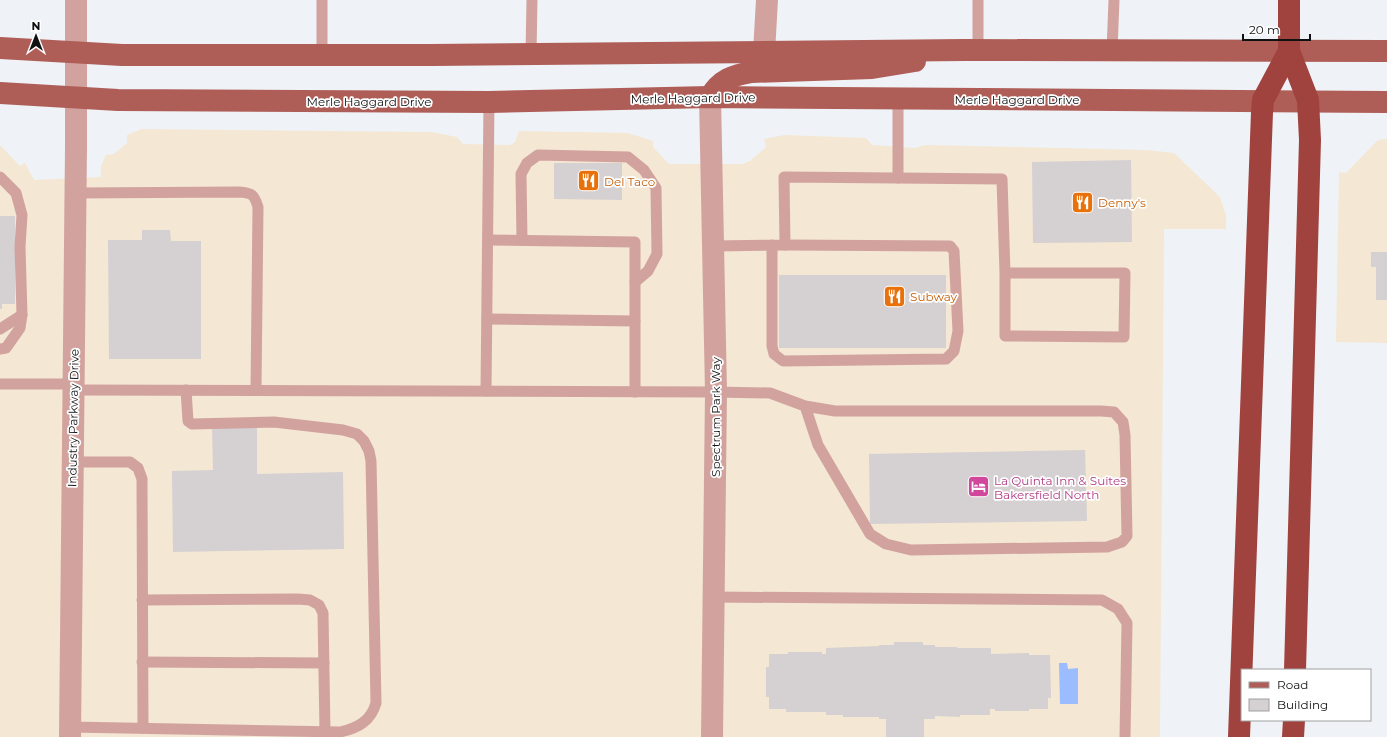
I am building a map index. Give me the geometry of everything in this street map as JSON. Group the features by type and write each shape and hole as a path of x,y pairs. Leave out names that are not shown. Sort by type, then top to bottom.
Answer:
{"highway":[{"path":"1289,0 1289,51 1308,100 1310,160 1295,669"},
{"path":"1241,669 1259,153 1263,100 1289,51"},
{"path":"1239,737 1241,679"},
{"path":"1293,737 1294,721"}],"main road":[{"path":"0,48 77,51 122,55 532,54 972,50 1387,52"},
{"path":"710,97 716,86 724,80 737,74 752,72 872,68 908,63 972,50"},
{"name":"Merle Haggard Drive","path":"0,94 22,93 76,99 118,100 489,102 710,97 1308,100 1387,102"}],"street":[{"name":"Industry Parkway Drive","path":"70,732 76,193 76,0"},
{"path":"764,52 767,0"},
{"name":"Spectrum Park Way","path":"710,97 716,392 712,737"}],"lane":[{"path":"322,0 322,55"},
{"path":"532,0 532,54"},
{"path":"972,50 978,0"},
{"path":"1112,51 1114,0"},
{"path":"898,98 898,178"},
{"path":"486,391 489,240 489,102"},
{"path":"522,240 521,174 527,163 538,155 628,157 644,170 656,188 657,254 648,271 635,282"},
{"path":"0,177 16,193 22,215 20,247 22,315 20,328 6,348 0,349"},
{"path":"785,245 784,177 1002,179 1005,273 1005,336 1124,337 1125,273 1005,273"},
{"path":"76,193 238,192 249,193 255,197 258,207 256,390"},
{"path":"489,240 635,242 636,392"},
{"path":"713,246 772,245 950,246 954,251 958,331 954,351 946,359 783,361 774,354 772,346 772,245"},
{"path":"0,329 22,315"},
{"path":"487,319 635,321"},
{"path":"0,384 186,390 770,393 805,406 835,411 1114,412 1123,422 1125,435 1127,536 1122,542 1107,547 911,550 886,544 870,534 818,445 805,406"},
{"path":"70,732 143,728 325,732 345,731 364,723 373,712 376,703 371,461 369,451 364,441 356,434 316,425 274,422 192,424 188,420 186,390"},
{"path":"73,462 130,462 138,468 142,479 143,728"},
{"path":"714,597 1102,600 1118,609 1127,623 1125,737"},
{"path":"142,600 298,599 310,600 319,604 323,614 325,732"},
{"path":"142,662 324,663"}],"shaded area":[{"path":"141,129 432,132 457,137 463,144 510,145 515,142 519,131 628,133 653,141 653,147 669,164 743,164 750,161 766,147 764,139 784,135 866,138 872,145 915,148 925,145 1147,150 1174,153 1220,197 1226,215 1226,229 1164,229 1160,737 0,737 0,145 20,166 25,163 34,180 101,177 101,166 106,155 114,154 127,143 127,135"},
{"path":"1387,139 1387,343 1336,342 1339,172 1346,173 1378,140"}],"water":[{"path":"1059,663 1067,663 1068,669 1078,668 1078,704 1060,704"}],"building":[{"name":"Denny's","path":"1131,160 1132,242 1033,243 1032,162"},
{"name":"Del Taco","path":"554,163 622,163 622,200 554,199"},
{"path":"0,216 15,216 15,304 2,304 2,309 0,309"},
{"path":"142,230 170,230 171,241 201,241 201,359 109,359 108,240 142,240"},
{"path":"1371,252 1387,252 1387,300 1376,300 1376,267 1371,267"},
{"path":"779,275 946,275 946,348 779,348"},
{"path":"212,427 257,427 257,474 343,472 344,549 173,552 172,471 213,470"},
{"name":"La Quinta Inn & Suites Bakersfield North","path":"1085,450 1087,521 870,524 869,454"},
{"path":"894,642 923,642 923,645 935,645 935,647 991,648 991,654 1029,653 1029,655 1050,655 1051,698 1048,698 1048,709 1029,709 1029,711 995,711 995,709 990,709 990,715 960,715 960,717 935,716 935,719 924,719 924,737 886,737 886,719 879,719 879,717 843,717 843,715 826,715 826,712 786,712 786,709 769,709 769,697 766,697 766,667 769,667 769,654 788,654 788,652 822,652 822,654 826,654 826,648 894,645"}],"place":[{"name":"Del Taco","path":"588,181"},
{"name":"Denny's","path":"1082,202"},
{"name":"Subway","path":"895,296"},
{"name":"La Quinta Inn & Suites Bakersfield North","path":"978,487"}]}
